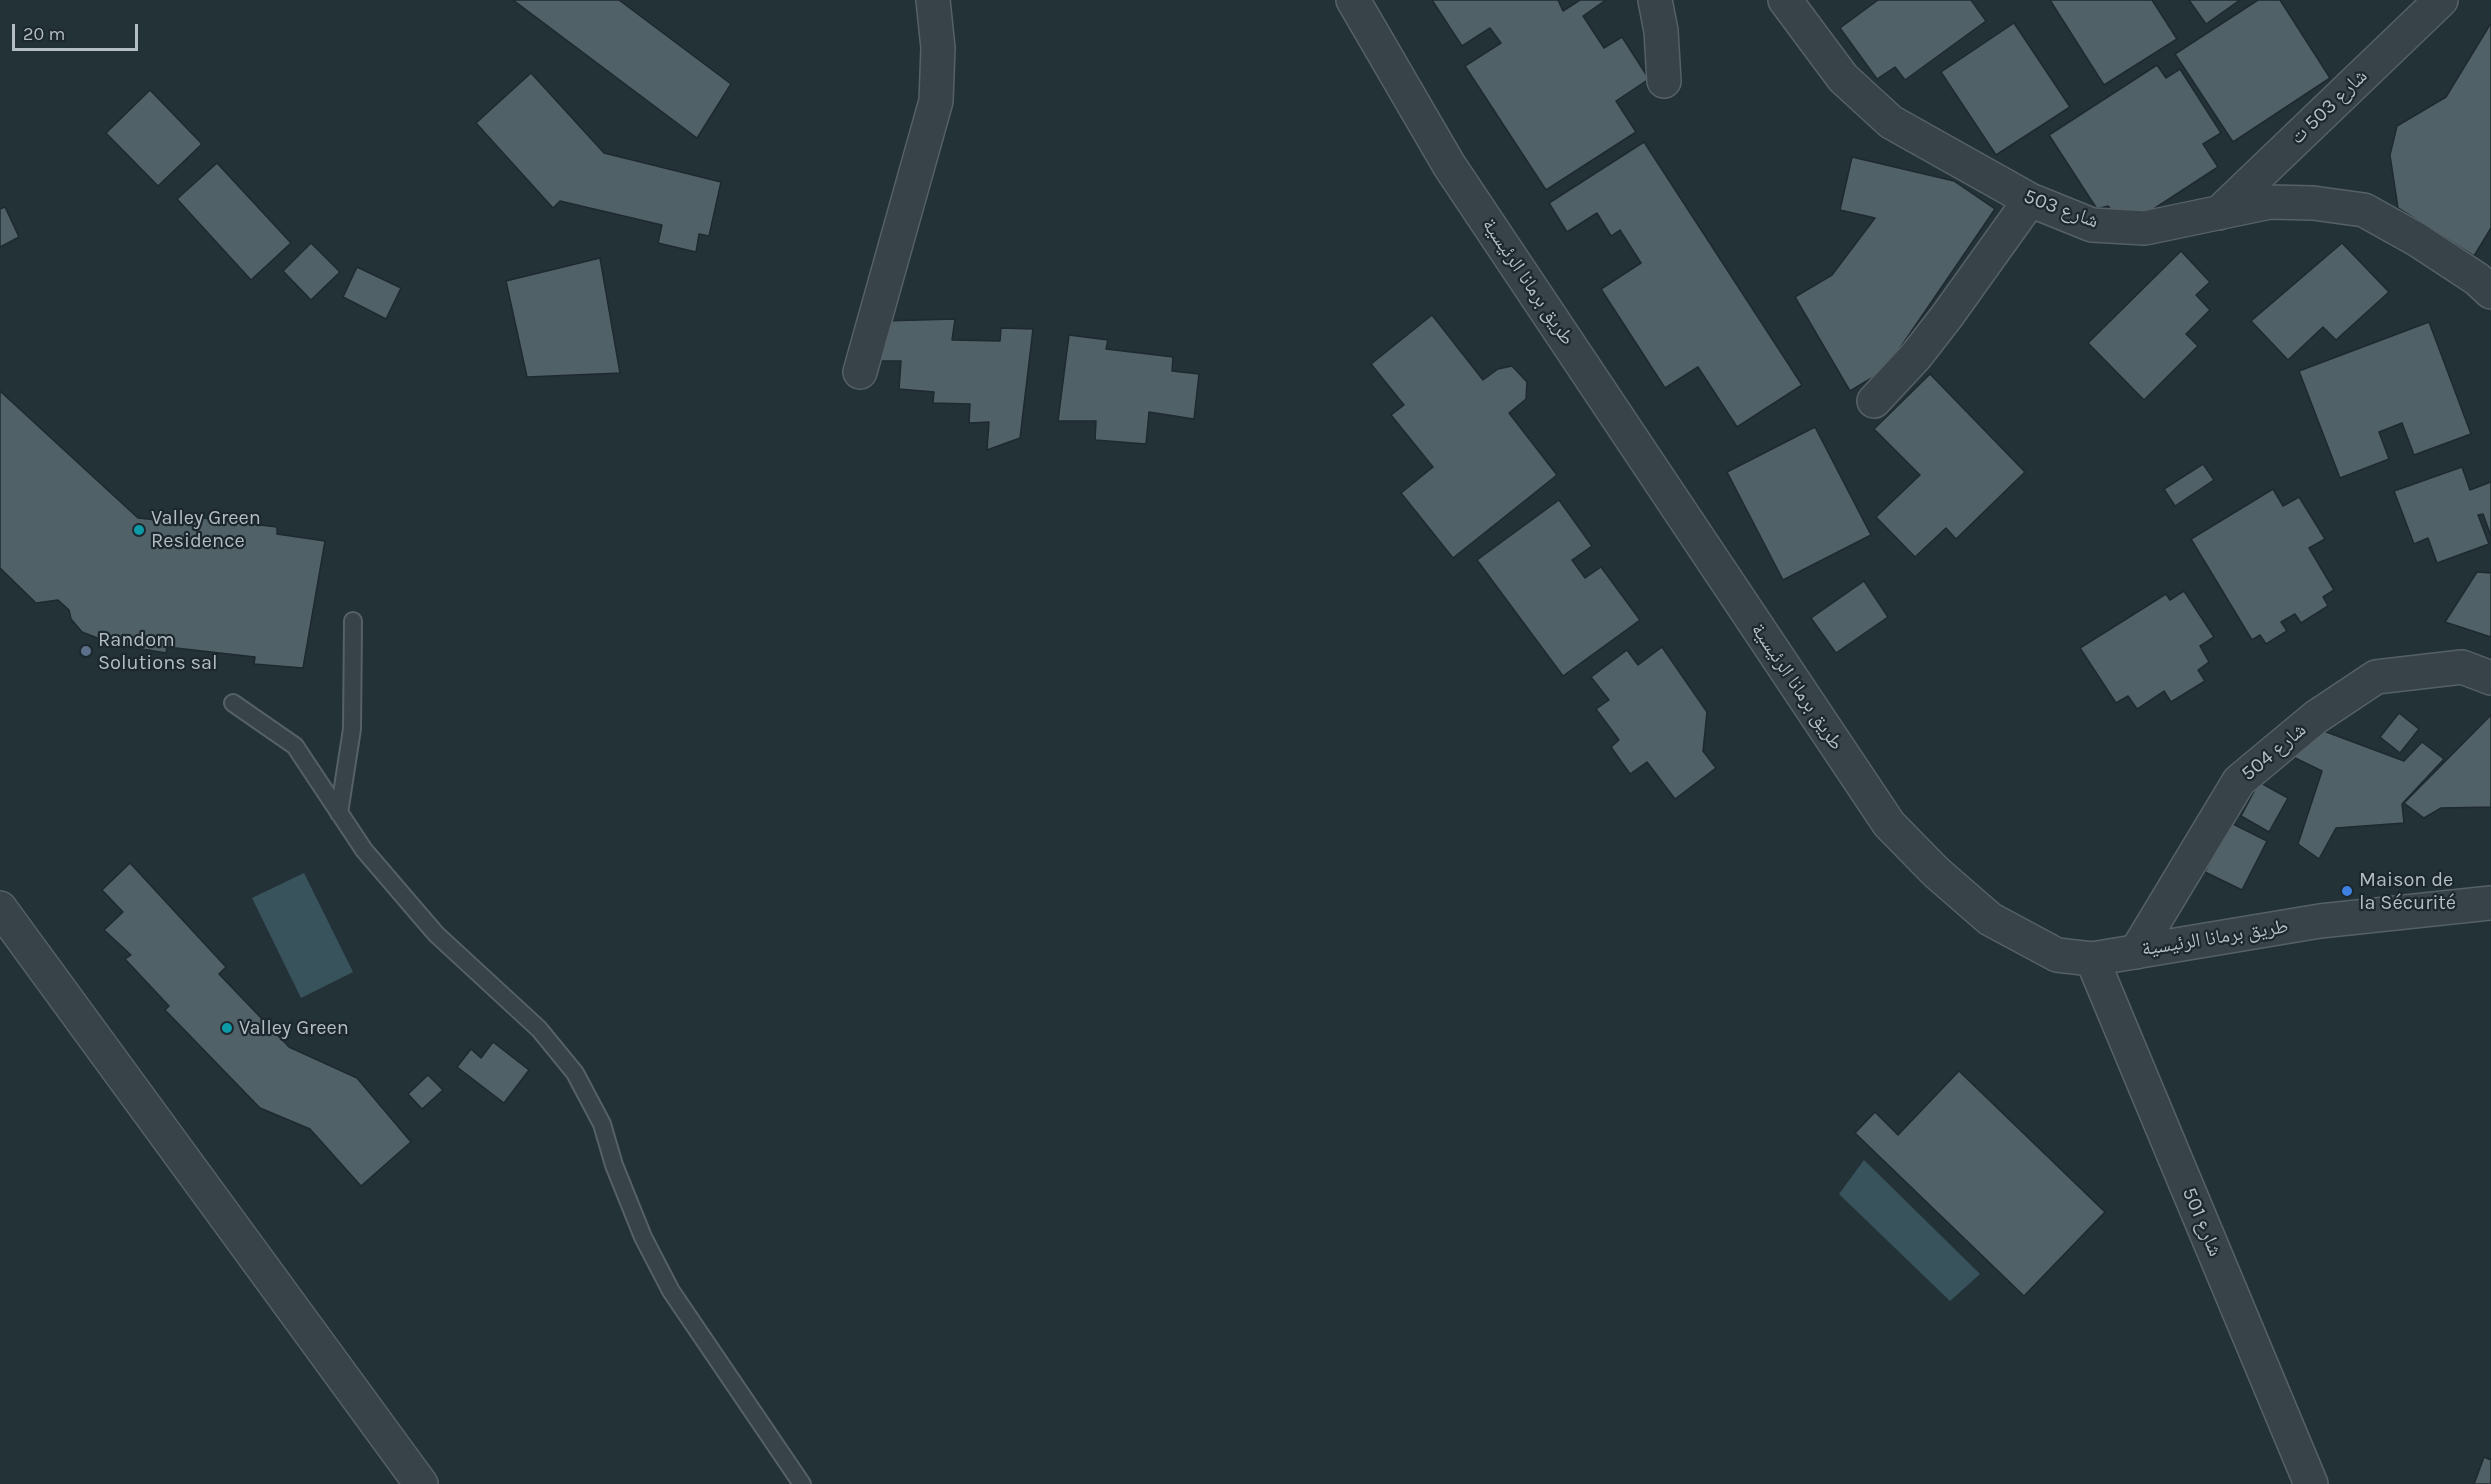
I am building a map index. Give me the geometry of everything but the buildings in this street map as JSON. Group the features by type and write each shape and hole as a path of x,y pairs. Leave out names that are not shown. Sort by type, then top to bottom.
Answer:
{"street":[{"path":"860,372 936,100 938,48 933,0"},
{"name":"طريق برمانا الرئيسية","path":"1353,0 1449,165 1889,824 1936,872 1990,919 2058,955 2092,959 2320,921 2491,903"},
{"path":"1655,0 1664,81"},
{"name":"شارع 503","path":"1785,0 1843,78 1891,122 2030,201 2092,225 2145,228 2270,202 2313,203 2364,210 2416,239 2477,279 2491,292"},
{"name":"شارع 503 ت","path":"2217,214 2440,0"},
{"path":"1874,401 1916,356 2030,201"},
{"name":"شارع 504","path":"2136,952 2239,781 2316,717 2376,677 2462,667 2491,678"},
{"path":"0,908 421,1484"},
{"name":"شارع 501","path":"2092,959 2312,1484"}],"lane":[{"path":"339,813 352,729 353,621"},
{"path":"233,703 295,746 364,850 436,934 538,1029 575,1073 602,1124 614,1165 643,1237 672,1291 802,1484"}],"water":[{"path":"304,873 353,972 301,998 252,898"},
{"path":"1864,1160 1980,1274 1950,1301 1839,1194"}],"place":[{"name":"Valley Green Residence","path":"139,530"},
{"name":"Random Solutions sal","path":"86,651"},
{"name":"Maison de la Sécurité","path":"2347,891"},
{"name":"Valley Green","path":"227,1028"}]}
